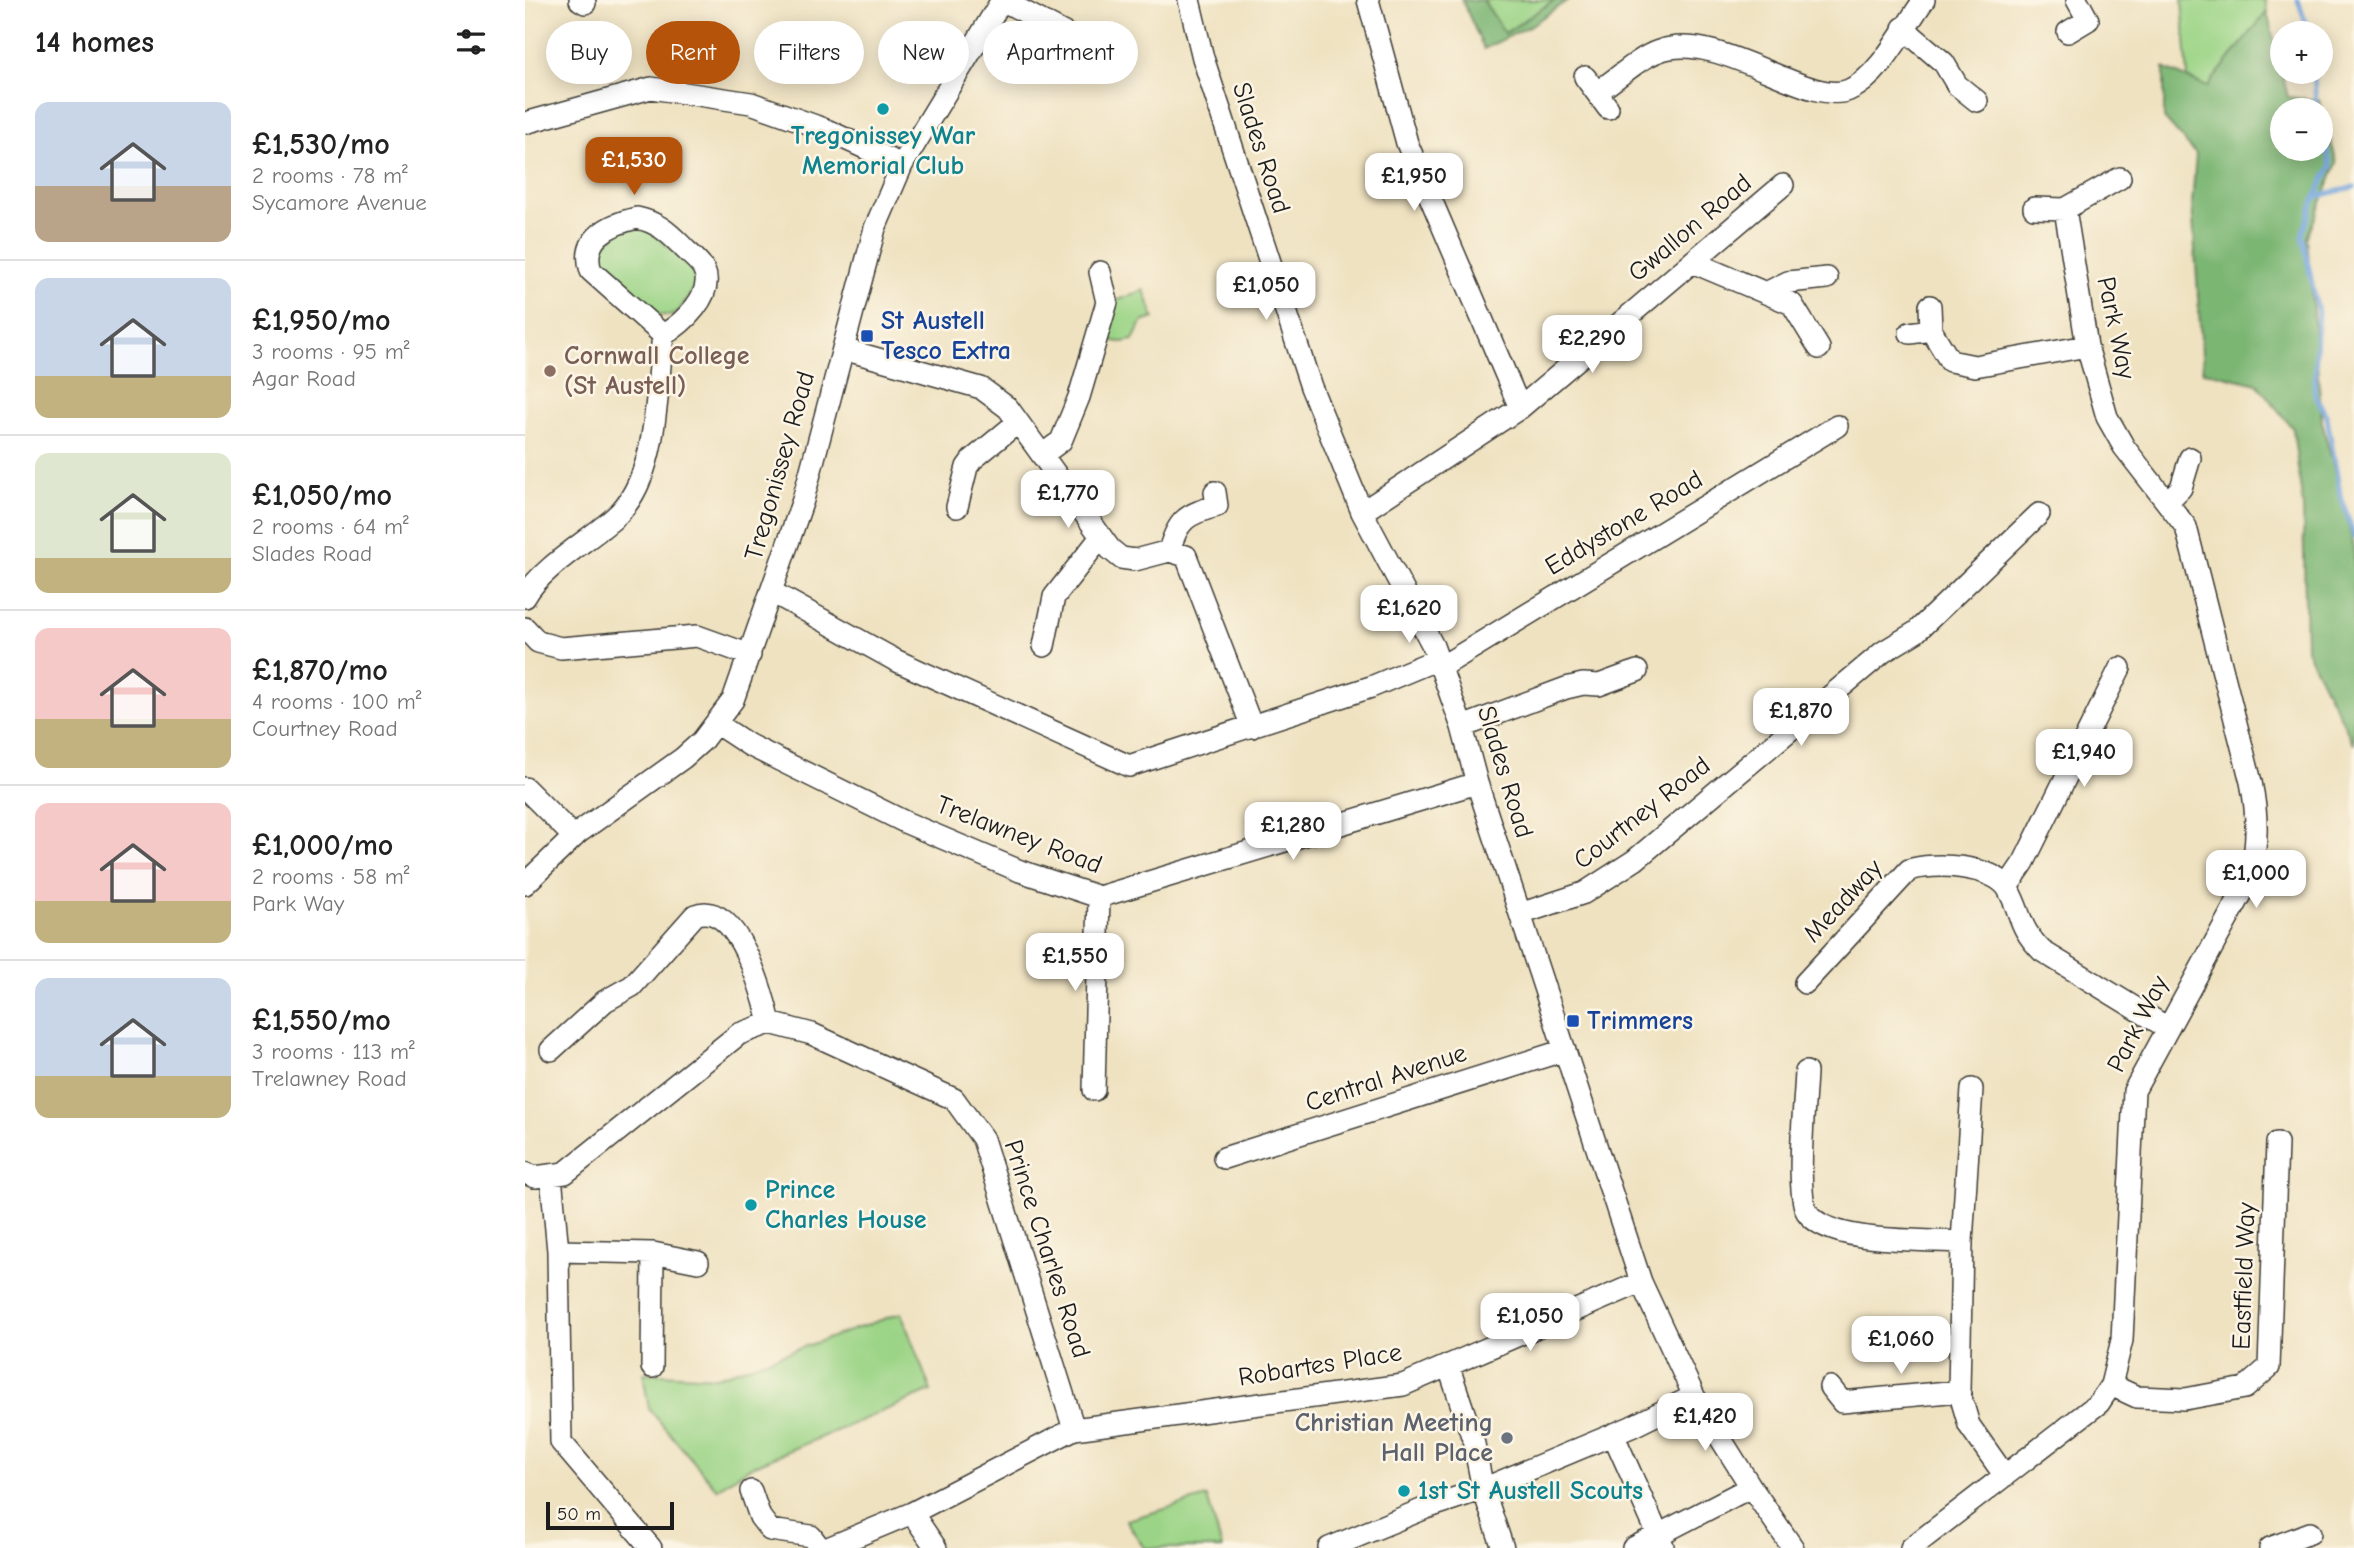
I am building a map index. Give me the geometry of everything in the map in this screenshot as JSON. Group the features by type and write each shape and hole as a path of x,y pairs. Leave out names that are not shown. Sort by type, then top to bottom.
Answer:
{"street":[{"path":"1002,0 1042,21"},
{"name":"Tregonissey Road","path":"525,884 573,837 683,758 717,724 733,700 803,500 875,228 902,165 1002,0"},
{"name":"Slades Road","path":"1189,0 1203,58 1291,331 1336,454 1362,512 1439,663 1462,727 1520,914 1641,1282 1694,1396 1751,1487 1794,1548"},
{"path":"1368,0 1406,141 1520,408"},
{"path":"1597,92 1658,51 1688,45 1718,52 1820,90 1848,90 1874,71 1924,0"},
{"path":"2068,32 2088,20 2077,0"},
{"path":"1903,28 1944,63 1957,85 1977,101"},
{"path":"525,123 651,88 751,103 824,129 902,165"},
{"path":"2035,208 2065,209 2120,178"},
{"name":"Gwallon Road","path":"1362,512 1520,408 1783,185"},
{"name":"Park Way","path":"1925,1544 2005,1476 2099,1403 2111,1385 2122,1340 2134,1091 2166,1027 2250,878 2257,851 2258,818 2186,527 2124,447 2107,417 2087,346 2065,209"},
{"path":"637,218 651,221 665,230 704,269 706,280 701,298 677,326 663,335 591,271 588,251 593,241 601,232 623,221 637,218"},
{"path":"1692,262 1792,304 1819,348"},
{"path":"1042,455 1061,441 1079,397 1108,302 1100,272"},
{"path":"1766,293 1788,282 1827,278"},
{"path":"1930,306 1921,331 1950,361 1975,366 2087,346"},
{"path":"525,597 537,582 616,516 636,493 647,463 663,335"},
{"path":"843,349 981,388 1008,408 1101,537 1121,558 1151,558 1169,551 1186,556 1252,727"},
{"path":"957,507 967,467 972,460 1019,422"},
{"name":"Eddystone Road","path":"772,592 895,660 1129,766 1439,663 1837,426"},
{"path":"2167,502 2181,488 2190,458"},
{"path":"1169,551 1175,530 1190,513 1217,506 1215,492"},
{"name":"Courtney Road","path":"1520,914 1584,893 1635,860 1884,652 1916,632 2039,514"},
{"path":"1044,646 1054,597 1101,537"},
{"path":"525,628 538,642 561,648 697,636 750,655"},
{"path":"2120,668 2024,862 2007,887 2025,934 2042,951 2166,1027"},
{"path":"1462,727 1577,685 1599,685 1637,671"},
{"name":"Trelawney Road","path":"717,724 749,746 907,823 1020,872 1099,897 1478,783"},
{"path":"525,788 573,837"},
{"name":"Meadway","path":"1805,984 1909,870 1928,864 1950,865 1992,877 2007,887"},
{"path":"1094,1090 1099,897"},
{"path":"525,1173 535,1177 565,1173 739,1034 770,1023 755,970 735,934 718,914 709,911 695,915 632,986 605,1001 551,1050"},
{"name":"Prince Charles Road","path":"770,1023 812,1034 954,1099 983,1139 1074,1429"},
{"name":"Central Avenue","path":"1224,1158 1565,1050"},
{"path":"1806,1072 1801,1191 1807,1212 1826,1229 1851,1235 1962,1242"},
{"path":"1972,1088 1962,1242 1959,1391 1969,1425 2005,1476"},
{"name":"Eastfield Way","path":"2111,1385 2137,1397 2185,1399 2245,1388 2269,1367 2277,1143"},
{"path":"551,1176 558,1251 561,1442 651,1548"},
{"path":"558,1251 653,1253 698,1262"},
{"path":"652,1367 653,1253"},
{"name":"Robartes Place","path":"828,1548 912,1513 1074,1429 1403,1385 1641,1282"},
{"path":"1447,1365 1473,1439 1483,1489 1503,1548"},
{"path":"1831,1387 1842,1402 1959,1391"},
{"path":"1329,1548 1426,1508 1483,1489 1613,1434 1694,1396"},
{"path":"1613,1434 1660,1542"},
{"path":"1633,1548 1660,1542 1751,1487"},
{"path":"751,1491 760,1517 770,1530 811,1536 820,1548"},
{"path":"912,1513 936,1548"},
{"path":"2270,1548 2310,1533"}],"green space":[{"path":"1462,0 1483,0 1505,33 1555,0 1568,0 1530,26 1484,49"},
{"path":"1483,0 1555,0 1505,33"},
{"path":"2182,0 2265,0 2267,12 2207,87 2188,78"},
{"path":"2267,12 2270,24 2270,84 2285,84 2288,97 2298,98 2270,98 2270,161 2333,161 2333,149 2337,163 2307,238 2322,422 2354,547 2354,744 2306,650 2303,508 2293,429 2257,384 2203,371 2192,204 2196,154 2164,118 2164,68 2207,87"},
{"path":"646,226 694,271 697,284 678,312 670,316 654,314 601,272 595,252 625,227"},
{"path":"1144,290 1154,318 1142,322 1133,340 1120,342 1108,337 1112,302"},
{"path":"901,1313 931,1391 750,1467 717,1489 649,1409 643,1373 717,1377"},
{"path":"1207,1497 1222,1548 1144,1548 1126,1520"}],"waterway":[{"path":"2298,0 2305,21"},
{"path":"2315,84 2315,98"},
{"path":"2330,161 2331,166 2315,197 2302,235 2318,312 2314,393 2327,417 2340,493 2354,537"},
{"path":"2315,197 2354,187"}],"place":[{"name":"Tregonissey War Memorial Club","path":"883,109"},
{"name":"St Austell Tesco Extra","path":"867,336"},
{"name":"Cornwall College (St Austell)","path":"550,371"},
{"name":"Trimmers","path":"1573,1021"},
{"name":"Prince Charles House","path":"751,1205"},
{"name":"Christian Meeting Hall Place","path":"1507,1438"},
{"name":"1st St Austell Scouts","path":"1404,1491"}]}
